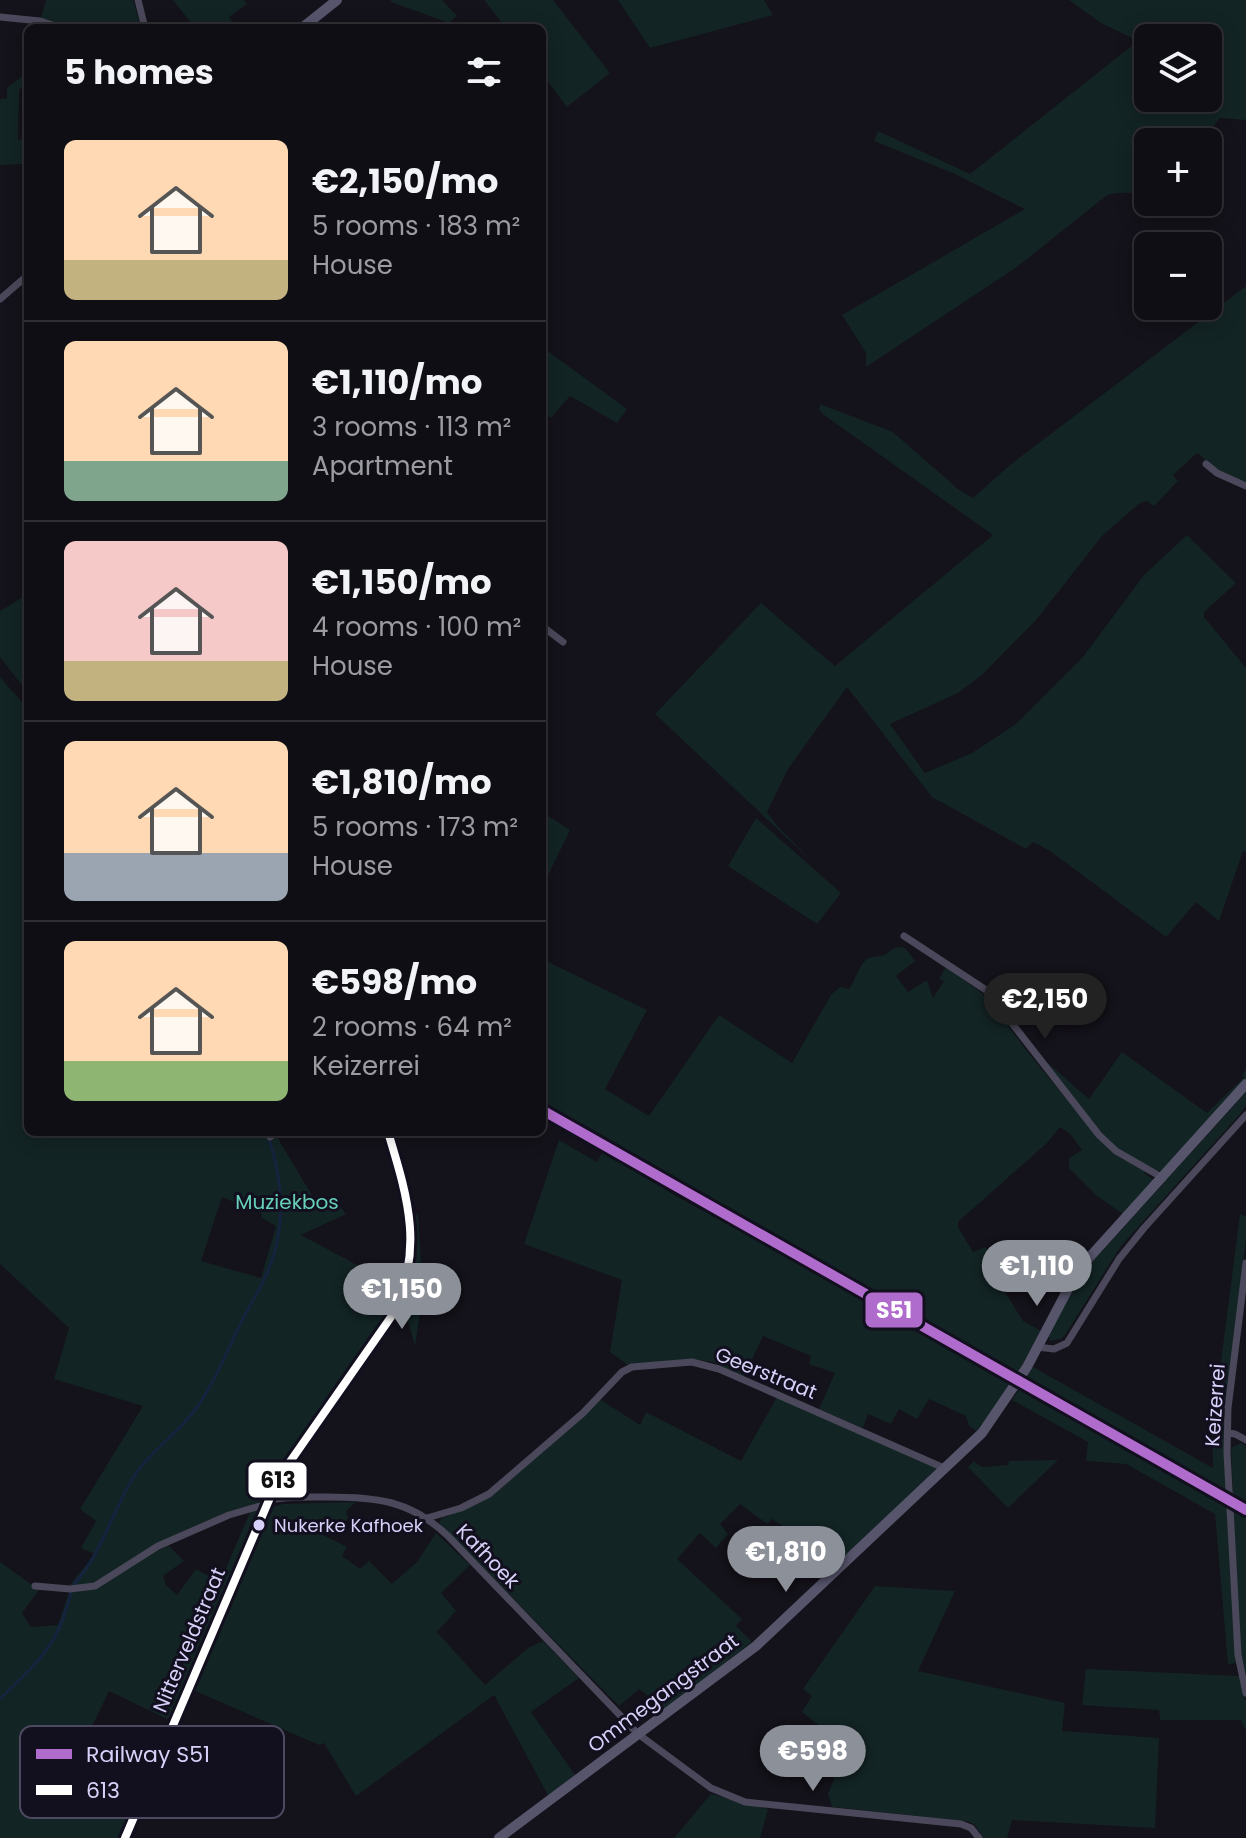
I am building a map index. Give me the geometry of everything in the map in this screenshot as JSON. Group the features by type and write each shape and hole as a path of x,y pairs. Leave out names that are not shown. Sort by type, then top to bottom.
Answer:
{"main road":[{"path":"307,24 337,0"},
{"name":"Ommegangstraat","path":"499,1838 756,1646 982,1433 1037,1347 1078,1270 1246,1084"},
{"name":"Nitterveldstraat","path":"173,1726 268,1502 290,1458 405,1293 412,1250 410,1212 389,1136"},
{"name":"Nitterveldstraat","path":"125,1838 134,1818"}],"street":[{"path":"138,0 144,24"},
{"path":"0,17 49,24"},
{"path":"0,299 24,278"},
{"path":"1206,464 1217,473 1246,486"},
{"path":"546,629 563,642"},
{"path":"904,936 986,990 1099,1135 1116,1151 1163,1178"},
{"path":"1037,1347 1054,1349 1067,1343 1135,1239 1246,1115"},
{"name":"Keizerrei","path":"1246,1263 1228,1408 1227,1453 1235,1620 1246,1693"},
{"name":"Geerstraat","path":"427,1518 473,1503 497,1488 583,1413 622,1372 632,1367 662,1364 692,1362 719,1369 944,1468"},
{"path":"1228,1433 1246,1440"},
{"name":"Kafhoek","path":"35,1586 70,1589 95,1586 158,1546 229,1515 268,1502 360,1497 396,1503 427,1518 638,1734"},
{"path":"638,1734 706,1786 736,1799 961,1824 971,1828 979,1838"}],"green space":[{"path":"46,0 133,0 140,24 60,24 41,18"},
{"path":"173,0 244,0 247,4 229,17 234,24 192,24"},
{"path":"391,0 442,0 457,16 449,23"},
{"path":"484,0 553,0 610,73 567,107 546,79 546,24 503,24"},
{"path":"618,0 764,0 773,15 650,48"},
{"path":"1069,0 1246,0 1246,120 1220,118 1212,128 1134,128 1134,193 1106,196 1017,267 866,367 866,353 842,315 1025,209 955,174 874,141 878,131 970,174 1134,44 1134,112 1222,112 1222,24 1134,24 1134,39 1101,23"},
{"path":"24,75 24,86 19,90 18,140 24,139 22,164 0,165 0,99 7,98 7,88"},
{"path":"1246,286 1246,483 1220,472 1197,453 1173,475 1178,481 1154,506 1147,501 1140,503 1102,536 1037,619 982,675 958,693 890,724 925,773 972,753 1016,724 1083,657 1144,575 1187,535 1236,583 1204,612 1204,617 1246,668 1246,852 1243,851 1219,921 1196,902 1166,937 1050,851 1033,842 1026,849 932,797 847,687 788,769 767,812 818,867 655,714 761,603 835,666 993,535 824,415 819,410 820,404 893,432 958,489 973,498 1011,464 1201,320 1222,320 1222,304"},
{"path":"546,350 627,409 617,423 570,396 551,418 546,414"},
{"path":"24,596 24,688 0,657 0,611"},
{"name":"Muziekbos","path":"0,677 24,704 24,1136 276,1136 316,1202 333,1197 346,1214 301,1235 402,1289 396,1305 283,1461 261,1501 150,1547 95,1583 69,1586 95,1554 81,1548 96,1521 80,1509 143,1406 54,1379 69,1328 0,1264","holes":["222,1197 261,1213 262,1218 276,1226 261,1278 201,1261"]},
{"path":"546,815 570,830 546,880"},
{"path":"756,818 841,893 817,924 728,866"},
{"path":"905,948 915,961 896,976 908,992 927,980 933,998 944,981 939,979 946,967 987,997 1102,1142 1123,1160 1127,1156 1111,1144 1048,1063 1089,1099 1122,1052 1207,1113 1244,1077 1242,1075 1246,1069 1246,1080 1161,1171 1147,1168 1144,1173 1155,1181 1123,1214 1097,1196 1069,1168 1069,1158 1082,1150 1071,1135 1060,1127 1046,1144 958,1222 973,1252 985,1247 1018,1275 1015,1277 1007,1271 999,1282 1023,1321 1041,1331 1015,1378 977,1431 969,1426 966,1416 929,1399 917,1419 899,1409 891,1424 868,1414 863,1428 819,1409 835,1373 809,1364 811,1356 763,1336 744,1377 713,1362 692,1359 628,1365 610,1352 622,1280 524,1244 559,1140 597,1162 603,1151 674,1195 871,1303 877,1295 546,1106 546,961 647,1010 605,1089 649,1116 719,1015 792,1063 831,995 840,987 849,989 867,959"},
{"path":"1246,1092 1246,1105 1240,1114 1121,1246 1065,1335 1050,1341 1048,1336 1066,1296 1084,1271"},
{"path":"418,1214 423,1294 415,1346 404,1307 412,1291 414,1216"},
{"path":"1240,1214 1246,1217 1246,1239 1224,1431 1237,1663 1228,1664 1215,1514 1126,1464 1086,1461 1088,1442 1012,1400 1033,1367 1213,1468 1212,1431"},
{"path":"777,1397 938,1468 839,1564 772,1519 767,1524 740,1504 720,1524 728,1534 716,1548 700,1533 677,1559 742,1619 736,1626 752,1642 665,1709 639,1689 619,1706 439,1523 443,1515 447,1517 451,1512 481,1501 601,1400 640,1425 646,1412 741,1461"},
{"path":"1241,1443 1246,1446 1246,1676 1239,1647 1231,1448"},
{"path":"1058,1460 1008,1508 968,1467 974,1461 982,1467 1008,1465 1009,1461"},
{"path":"356,1502 346,1511 348,1518 344,1525 326,1525 323,1535 347,1547 342,1556 360,1569 369,1561 392,1584 417,1562 436,1533 470,1565 441,1593 456,1611 437,1632 485,1685 528,1648 543,1641 579,1678 531,1712 575,1775 549,1797 494,1695 356,1796 324,1743 319,1745 284,1730 284,1726 275,1726 193,1690 272,1507"},
{"path":"260,1508 169,1720 109,1691 92,1726 20,1726 20,1818 128,1818 119,1838 0,1838 0,1562 39,1590 22,1613 31,1627 58,1625 69,1592 97,1589 135,1562 168,1545 184,1561 163,1576 166,1585 177,1595 196,1569 220,1582 251,1510"},
{"path":"875,1586 955,1591 918,1671 1065,1703 1062,1731 1159,1738 1155,1828 1012,1820 1007,1838 984,1838 974,1824 966,1821 832,1807 828,1794 838,1769 835,1760 818,1741 828,1732 802,1712 812,1696 803,1689"},
{"path":"1086,1669 1239,1676 1246,1701 1246,1731 1241,1720 1160,1720 1159,1710 1082,1705"},
{"path":"711,1794 768,1809 760,1838 674,1838"}],"waterway":[{"path":"74,1584 92,1560 133,1478 201,1401 266,1275 278,1240 281,1204 277,1168 268,1136"},
{"path":"0,1699 44,1653 59,1628 71,1593"}],"rail line":[{"name":"S51","path":"546,1112 1246,1510"}],"transit line":[{"name":"613","path":"173,1726 278,1479 391,1317 401,1293 408,1270 410,1225 402,1180 389,1136"},
{"name":"613","path":"125,1838 134,1818"}],"place":[{"name":"Nukerke Kafhoek","path":"259,1525"}]}
